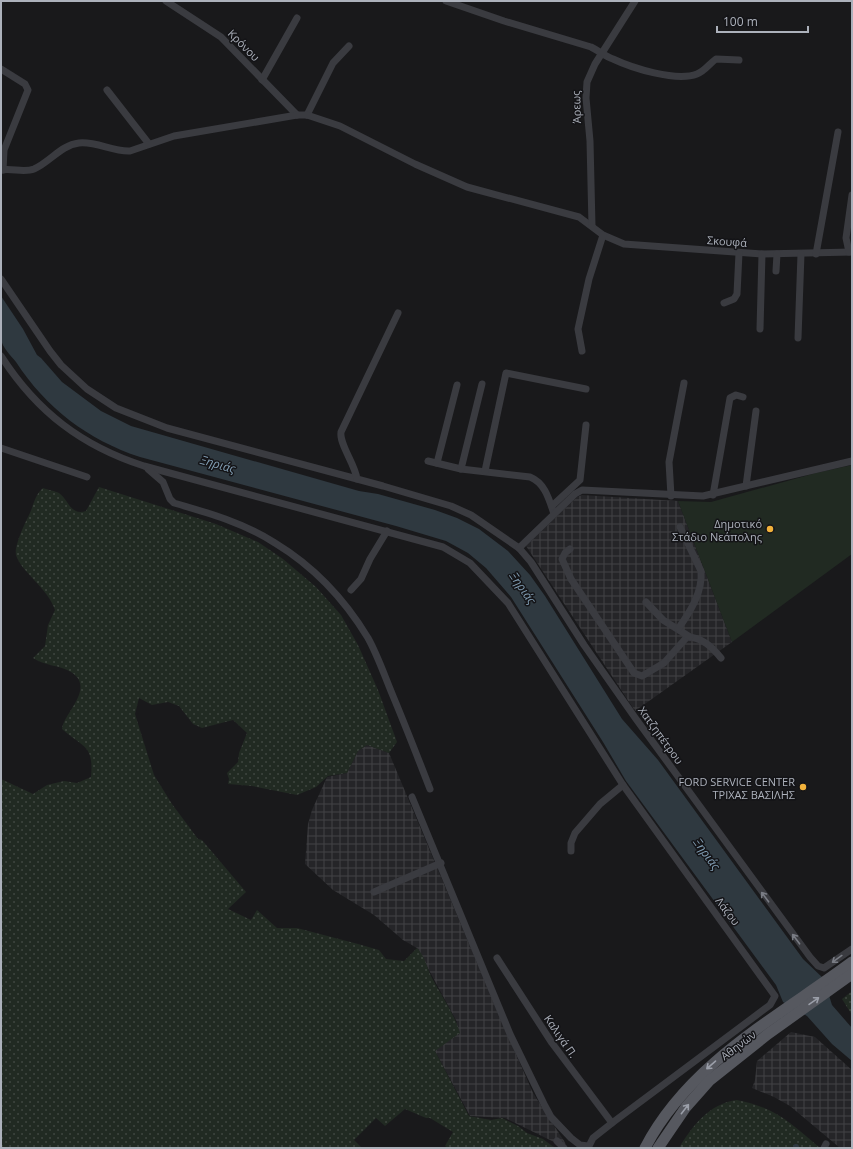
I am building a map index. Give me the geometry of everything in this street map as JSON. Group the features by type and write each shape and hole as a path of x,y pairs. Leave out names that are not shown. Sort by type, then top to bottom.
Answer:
{"main road":[{"name":"Αθηνών","path":"832,983 852,962"},
{"name":"Αθηνών","path":"645,1148 668,1111 705,1071 736,1045 790,1012 832,983 852,974"},
{"name":"Αθηνών","path":"658,1148 678,1117 709,1081 790,1012"}],"street":[{"name":"Κρόνου","path":"166,1 221,38 297,115"},
{"path":"446,1 504,22 591,47 601,54 627,64 678,76 698,74 716,59 739,60"},
{"name":"Άρεως","path":"592,226 590,141 586,98 590,72 635,1"},
{"path":"262,80 297,18"},
{"path":"306,116 333,63 349,46"},
{"path":"1,69 25,84 28,90 4,150 2,170"},
{"path":"108,90 150,144"},
{"name":"Σκουφά","path":"2,170 34,169 62,150 78,143 87,143 125,151 179,135 297,115 306,116 340,126 454,182 511,200 571,214 586,220 602,235 624,244 762,254 816,254 851,252"},
{"path":"816,254 838,132"},
{"path":"851,252 846,238 852,194"},
{"path":"582,351 578,329 589,279 602,235"},
{"path":"724,303 734,299 737,294 739,253"},
{"path":"760,329 762,254"},
{"path":"776,254 776,271"},
{"path":"798,338 801,254"},
{"name":"Χατζηπέτρου","path":"1,280 61,365 80,384 109,404 138,418 167,428 451,506 466,513 519,548 531,562 584,644 636,719 810,957 821,968 829,965 852,949"},
{"path":"357,479 355,467 341,440 341,432 398,313"},
{"path":"1,356 27,393 68,429 98,448 144,466 163,482 170,499 174,503 231,521 275,542 315,573 342,601 368,638 381,665 430,789"},
{"path":"485,471 506,373 586,389"},
{"path":"671,496 670,462 684,383"},
{"path":"461,469 482,384"},
{"path":"437,462 457,385"},
{"path":"713,495 730,398 736,395 743,397"},
{"path":"746,486 756,411"},
{"path":"552,506 580,480 586,425"},
{"path":"1,448 87,477"},
{"path":"428,461 461,469 530,477 537,480 543,486 554,514"},
{"path":"519,548 575,494 582,490 671,496 713,495 852,461"},
{"name":"Λάζου","path":"144,466 435,544 454,553 470,564 498,591 514,610 623,785 774,992 772,1003"},
{"path":"678,630 689,614 702,579 702,571 680,527"},
{"path":"351,590 361,579 370,559 388,531"},
{"path":"570,549 562,558 570,578 634,673 642,676 659,667 676,650 685,638 690,637"},
{"path":"646,602 662,620 690,637 710,645 721,658"},
{"path":"571,851 571,843 575,833 600,804 623,785"},
{"path":"412,796 441,863 496,1000 545,1106 552,1117 571,1138 580,1145 588,1147"},
{"path":"374,892 441,863"},
{"name":"Καλιγά Π.","path":"497,958 560,1055 612,1124"},
{"name":"Αθηνών","path":"588,1147 593,1138 772,1003"},
{"path":"557,1140 564,1148"}],"shaded area":[{"name":"Δημοτικό Στάδιο Νεάπολης","path":"852,465 852,554 732,642 678,501 711,502 816,473"},
{"path":"99,487 216,524 258,542 283,559 316,587 341,615 358,645 378,690 397,742 389,753 367,745 358,751 347,773 328,776 316,787 297,795 252,786 228,784 229,779 227,773 238,762 239,753 247,733 233,720 202,728 193,724 179,706 168,702 152,705 139,698 135,714 154,775 172,804 198,839 202,840 246,892 228,909 251,920 257,910 277,928 297,928 358,944 379,950 386,959 404,961 417,948 426,962 432,978 451,1012 460,1033 435,1051 469,1116 491,1120 502,1118 518,1126 527,1133 543,1139 555,1148 448,1148 445,1146 453,1132 430,1118 426,1118 405,1109 385,1126 376,1118 354,1140 362,1148 1,1148 1,779 33,794 47,785 64,781 77,783 91,777 91,758 89,752 62,729 64,722 80,693 78,678 67,670 42,663 33,658 45,646 48,625 55,610 52,602 41,587 23,568 16,555 16,551 20,535 36,497 43,488 59,493 73,509 81,512 86,511"},
{"path":"582,495 678,501 732,642 635,711 526,546 577,497"},
{"path":"367,745 389,753 533,1093 566,1144 560,1148 552,1141 505,1118 470,1116 435,1051 457,1022 417,948 403,940 374,915 333,890 305,864 308,824 312,810 327,777 347,773 358,751"},
{"path":"852,991 852,1015 842,999"},
{"path":"791,1032 815,1037 852,1070 852,1148 840,1148 790,1106 774,1097 752,1088 755,1080 757,1061"},
{"path":"737,1100 763,1107 773,1112 791,1124 820,1148 679,1148 696,1124 710,1111 727,1102"}],"water":[{"name":"Ξηριάς","path":"1,296 23,329 37,355 62,382 101,411 131,426 359,491 378,494 435,510 457,518 479,529 508,551 530,575 545,596 622,719 658,760 803,959 824,979 832,1005 852,1028 852,1061 832,1044 807,1016 783,1002 776,985 626,781 511,597 486,568 468,553 446,541 396,526 140,457 121,450 86,432 55,408 41,394 5,348 1,339"}],"place":[{"name":"Δημοτικό Στάδιο Νεάπολης","path":"770,529"},
{"name":"FORD SERVICE CENTER ΤΡΙΧΑΣ ΒΑΣΙΛΗΣ","path":"803,787"}]}
